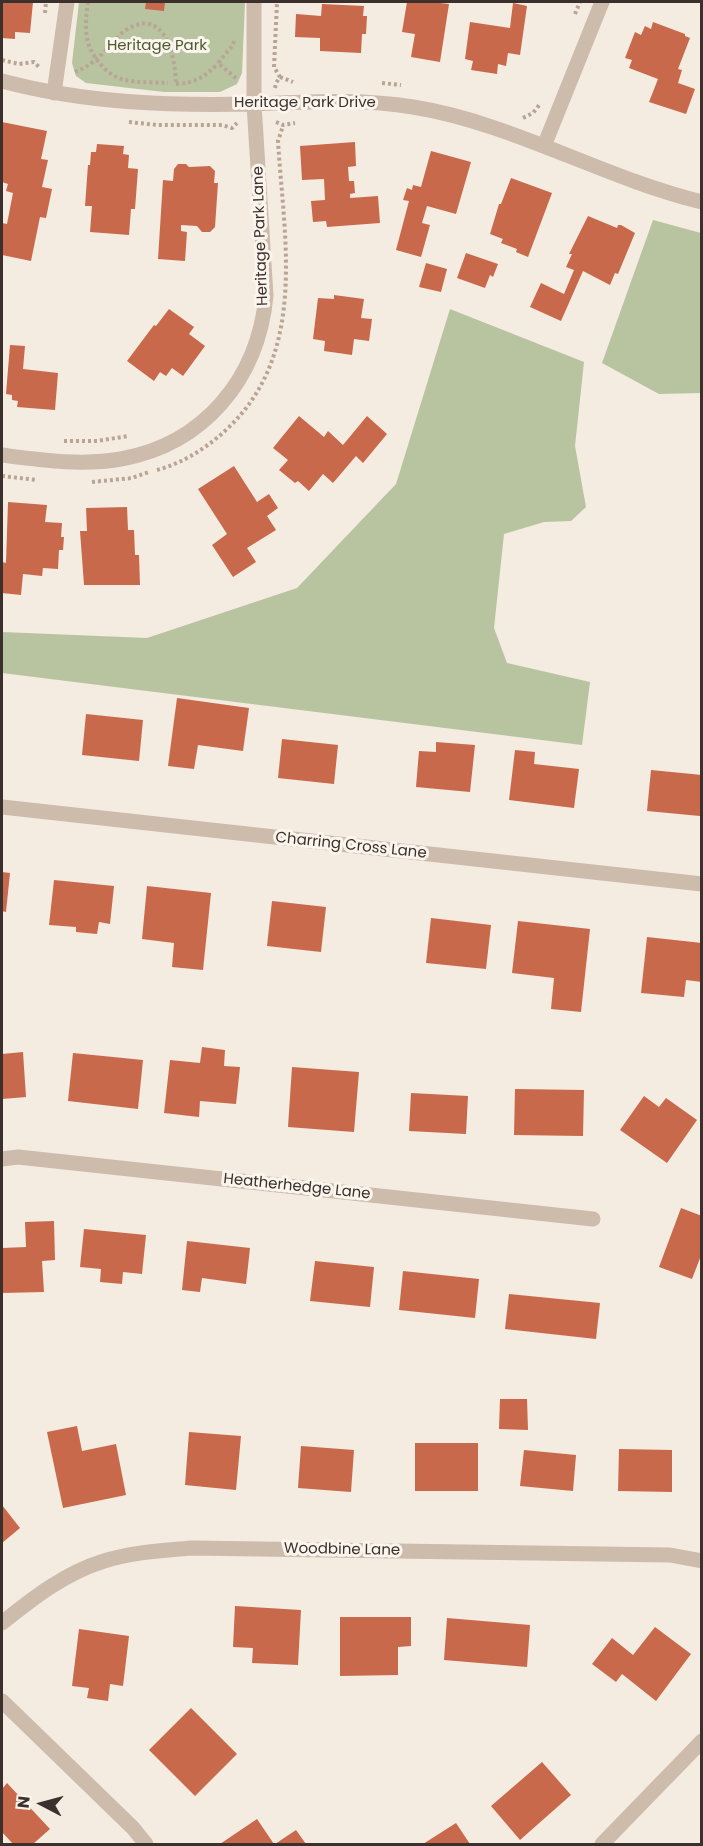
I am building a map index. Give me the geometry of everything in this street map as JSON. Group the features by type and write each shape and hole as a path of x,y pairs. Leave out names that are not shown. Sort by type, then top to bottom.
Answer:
{"street":[{"path":"54,93 67,2"},
{"name":"Heritage Park Lane","path":"2,455 80,462 121,459 142,453 183,435 215,413 234,389 259,338 266,296 254,104 254,2"},
{"path":"544,146 602,2"},
{"name":"Heritage Park Drive","path":"2,81 54,93 126,102 254,104 330,100 381,102 415,107 464,119 544,146 670,194 702,202"},
{"name":"Charring Cross Lane","path":"2,807 702,884"},
{"name":"Heatherhedge Lane","path":"2,1159 18,1157 593,1219"},
{"name":"Woodbine Lane","path":"2,1623 40,1592 69,1577 103,1561 151,1551 190,1548 646,1554 670,1555 702,1561"},
{"path":"2,1701 133,1828 146,1845"},
{"path":"602,1845 702,1741"}],"path":[{"path":"88,2 87,34 90,50 95,59 111,74 124,80 188,83 204,77 218,63"},
{"path":"277,2 274,67 280,77 289,82 301,82"},
{"path":"572,24 580,2"},
{"path":"2,60 19,64 34,62 43,71 68,75 82,69 95,59 124,31 136,25 152,24 159,27 166,40 175,70 176,84"},
{"path":"274,103 276,83 280,77"},
{"path":"381,83 404,85"},
{"path":"519,118 528,117 542,101"},
{"path":"83,482 132,478 193,455 235,422 267,376 281,334 286,296 278,141 283,125 301,122"},
{"path":"232,128 236,136"},
{"path":"55,441 97,441 135,434"},
{"path":"2,476 40,480"}],"green space":[{"name":"Heritage Park","path":"79,2 245,2 242,73 237,84 220,92 164,92 86,83 76,76 72,63"},
{"path":"653,220 701,233 701,393 659,394 602,363"},
{"path":"450,309 584,362 575,446 586,507 571,521 544,522 504,534 494,628 507,663 590,682 582,745 2,673 2,632 147,638 297,588 396,484"}],"building":[{"path":"2,2 33,2 30,33 15,32 15,39 2,38"},
{"path":"146,2 165,2 164,11 145,9"},
{"path":"407,2 449,4 440,62 411,57 415,34 402,32"},
{"path":"513,3 527,6 520,55 508,53 506,66 498,64 497,74 471,70 473,61 465,59 470,22 510,28"},
{"path":"322,4 364,6 363,16 367,16 366,34 362,34 361,53 320,51 320,38 295,37 296,14 321,16"},
{"path":"653,22 690,38 678,69 682,70 678,83 695,89 686,114 649,102 658,79 629,68 632,60 625,58 635,32 641,35 645,26 651,29"},
{"path":"2,122 47,131 41,159 48,160 42,187 52,189 46,218 40,217 31,261 2,255 2,223 7,224 13,193 6,191 8,184 2,182"},
{"path":"355,142 356,166 348,167 349,181 354,181 355,193 350,194 350,198 378,196 380,223 327,227 326,221 313,222 311,201 325,200 324,179 302,180 300,146"},
{"path":"97,144 124,146 123,154 129,155 128,168 138,169 135,209 131,209 129,235 90,232 92,206 85,206 88,165 90,165 91,152 96,152"},
{"path":"431,151 471,162 456,214 427,206 422,223 430,225 421,257 396,250 409,201 403,200 407,188 412,190 413,185 421,187"},
{"path":"178,164 186,164 189,167 210,166 215,171 214,183 218,183 215,227 210,232 202,232 197,226 181,225 181,231 187,232 185,261 158,259 163,180 173,181 174,169"},
{"path":"511,178 552,193 528,257 516,252 517,249 501,243 503,239 490,234 499,204 501,204"},
{"path":"588,216 617,228 621,225 635,233 618,274 615,273 610,285 583,271 561,321 530,307 541,283 564,294 574,270 566,267 572,254 569,254"},
{"path":"466,253 498,264 485,288 457,278"},
{"path":"426,263 447,269 441,292 419,287"},
{"path":"334,295 364,299 361,318 372,319 369,341 354,339 352,355 324,351 325,341 313,339 318,298 334,299"},
{"path":"169,309 194,327 189,334 205,346 183,376 172,368 166,376 160,372 154,381 127,361"},
{"path":"10,345 25,346 23,369 58,373 55,410 17,407 18,401 12,400 12,395 6,394"},
{"path":"299,416 324,437 328,431 343,445 367,416 387,434 363,463 356,456 333,483 323,474 309,491 298,481 295,483 279,470 288,460 273,448"},
{"path":"234,466 257,502 269,494 278,508 267,516 276,530 247,548 256,562 233,577 212,545 227,534 198,489"},
{"path":"8,502 47,505 45,522 62,523 61,537 64,537 63,550 59,550 58,569 43,568 42,576 23,574 21,595 2,593 2,562 6,563"},
{"path":"127,507 128,530 134,530 135,555 139,555 140,585 84,585 80,531 87,531 86,508"},
{"path":"177,698 249,708 243,751 198,745 194,769 168,766"},
{"path":"86,714 143,720 139,761 82,755"},
{"path":"282,739 338,745 334,784 278,778"},
{"path":"436,742 475,745 470,792 416,787 419,751 436,752"},
{"path":"515,750 535,752 534,764 579,769 574,808 509,800"},
{"path":"651,770 702,775 700,816 647,811"},
{"path":"2,872 10,873 6,912 2,911"},
{"path":"54,880 114,886 110,924 99,922 97,934 76,932 76,927 49,925"},
{"path":"147,886 211,893 203,970 172,967 174,943 142,939"},
{"path":"272,901 326,907 321,952 267,946"},
{"path":"431,918 491,925 486,969 426,963"},
{"path":"518,921 590,929 581,1012 551,1009 554,978 512,973"},
{"path":"647,937 702,943 702,982 686,980 684,997 641,993"},
{"path":"202,1047 225,1050 224,1066 240,1067 236,1104 200,1101 199,1117 164,1113 170,1060 200,1063"},
{"path":"23,1052 26,1097 2,1099 2,1054"},
{"path":"73,1053 143,1060 138,1109 68,1101"},
{"path":"292,1067 359,1072 354,1132 288,1127"},
{"path":"515,1089 584,1090 583,1136 514,1135"},
{"path":"411,1093 468,1096 466,1134 409,1131"},
{"path":"644,1096 659,1107 666,1098 697,1120 667,1163 620,1130"},
{"path":"681,1208 702,1216 702,1253 692,1279 659,1267"},
{"path":"54,1221 55,1260 42,1261 44,1292 2,1293 2,1248 26,1247 25,1222"},
{"path":"84,1229 146,1235 142,1274 123,1272 122,1284 100,1282 101,1269 80,1267"},
{"path":"187,1241 250,1248 246,1284 202,1278 200,1292 182,1290"},
{"path":"315,1261 374,1267 370,1307 310,1301"},
{"path":"403,1271 479,1279 475,1318 399,1310"},
{"path":"509,1294 600,1303 596,1339 505,1329"},
{"path":"500,1399 527,1399 528,1430 499,1429"},
{"path":"77,1426 82,1451 116,1444 126,1495 63,1508 47,1432"},
{"path":"189,1432 241,1436 236,1490 185,1485"},
{"path":"415,1443 478,1443 478,1491 415,1491"},
{"path":"301,1446 354,1450 351,1492 298,1488"},
{"path":"619,1449 672,1450 672,1492 618,1491"},
{"path":"524,1450 576,1455 573,1491 520,1486"},
{"path":"2,1505 20,1528 2,1543"},
{"path":"235,1606 301,1610 298,1665 252,1663 253,1648 233,1647"},
{"path":"340,1617 411,1617 411,1646 398,1647 398,1675 340,1676"},
{"path":"447,1618 530,1625 527,1667 444,1660"},
{"path":"655,1627 691,1654 656,1701 622,1674 616,1682 592,1664 612,1638 633,1655"},
{"path":"79,1629 129,1636 123,1686 110,1684 108,1701 87,1698 89,1688 72,1686"},
{"path":"191,1708 237,1754 195,1796 149,1750"},
{"path":"542,1762 571,1795 520,1840 491,1806"},
{"path":"7,1783 50,1829 33,1844 13,1844 2,1832 2,1789"},
{"path":"257,1819 274,1844 220,1844"},
{"path":"456,1823 470,1844 423,1844"},
{"path":"296,1830 306,1844 275,1844"}]}
